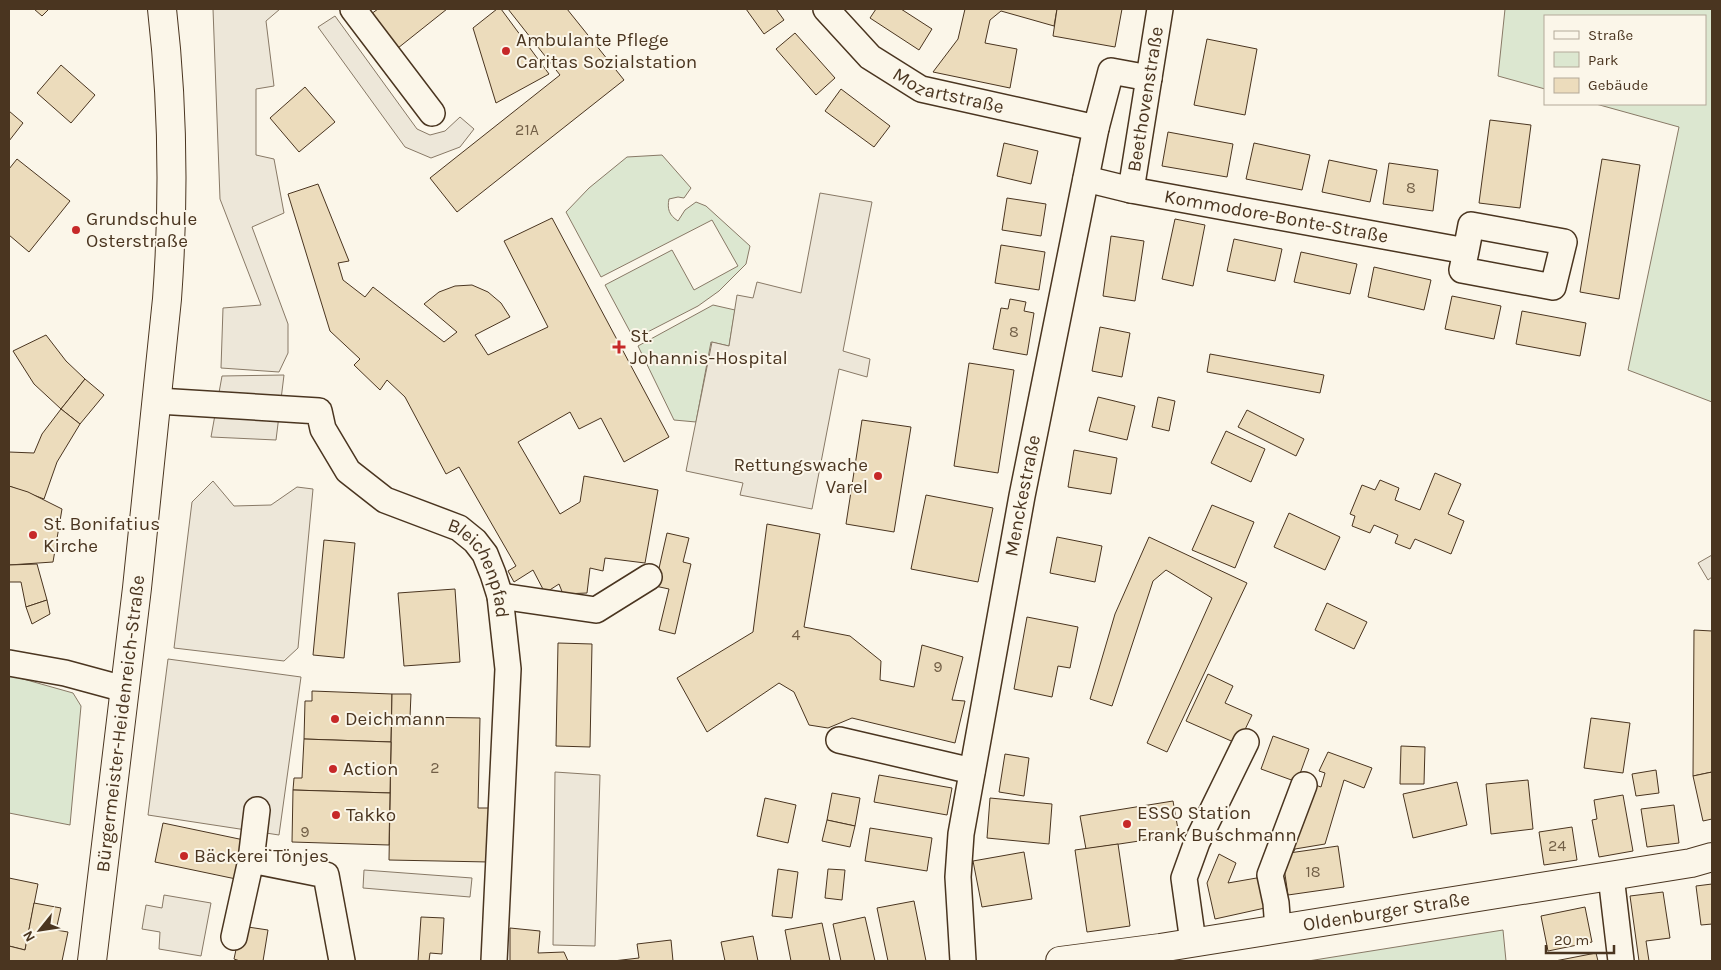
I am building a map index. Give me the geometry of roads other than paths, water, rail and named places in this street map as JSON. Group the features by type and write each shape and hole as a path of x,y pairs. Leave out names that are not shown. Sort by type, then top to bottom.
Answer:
{"main road":[{"name":"Bürgermeister-Heidenreich-Straße","path":"92,961 158,401 170,260 170,112 168,57 162,9"},
{"name":"Oldenburger Straße","path":"1060,961 1278,929 1611,876 1691,863 1712,857"}],"street":[{"path":"353,9 432,113"},
{"name":"Mozartstraße","path":"826,9 870,57 921,89 1096,128"},
{"name":"Beethovenstraße","path":"1132,190 1160,9"},
{"name":"Menckestraße","path":"963,961 958,877 961,834 1022,496 1096,128 1111,71 1149,78"},
{"name":"Kommodore-Bonte-Straße","path":"1086,179 1132,190 1466,251"},
{"name":"Bleichenpfad","path":"158,401 319,411 323,429 348,471 385,500 459,528 475,541 485,554 500,596 508,669 494,961"},
{"path":"500,596 596,610 649,577"},
{"path":"9,664 65,673 124,689"},
{"path":"839,740 972,772"},
{"path":"1193,942 1184,878 1197,842 1246,742"},
{"path":"1278,929 1276,903 1270,875 1304,784"},
{"path":"234,936 250,860 257,810"},
{"path":"250,860 326,875 342,961"},
{"path":"1611,876 1622,961"}],"place":[{"name":"Ambulante Pflege Caritas Sozialstation","path":"506,51"},
{"name":"Grundschule Osterstraße","path":"76,230"},
{"name":"St. Johannis-Hospital","path":"619,347"},
{"name":"Rettungswache Varel","path":"878,476"},
{"name":"St. Bonifatius Kirche","path":"33,535"},
{"name":"Deichmann","path":"335,719"},
{"name":"Action","path":"333,769"},
{"name":"Takko","path":"336,815"},
{"name":"ESSO Station Frank Buschmann","path":"1127,824"},
{"name":"Bäckerei Tönjes","path":"184,856"}]}
